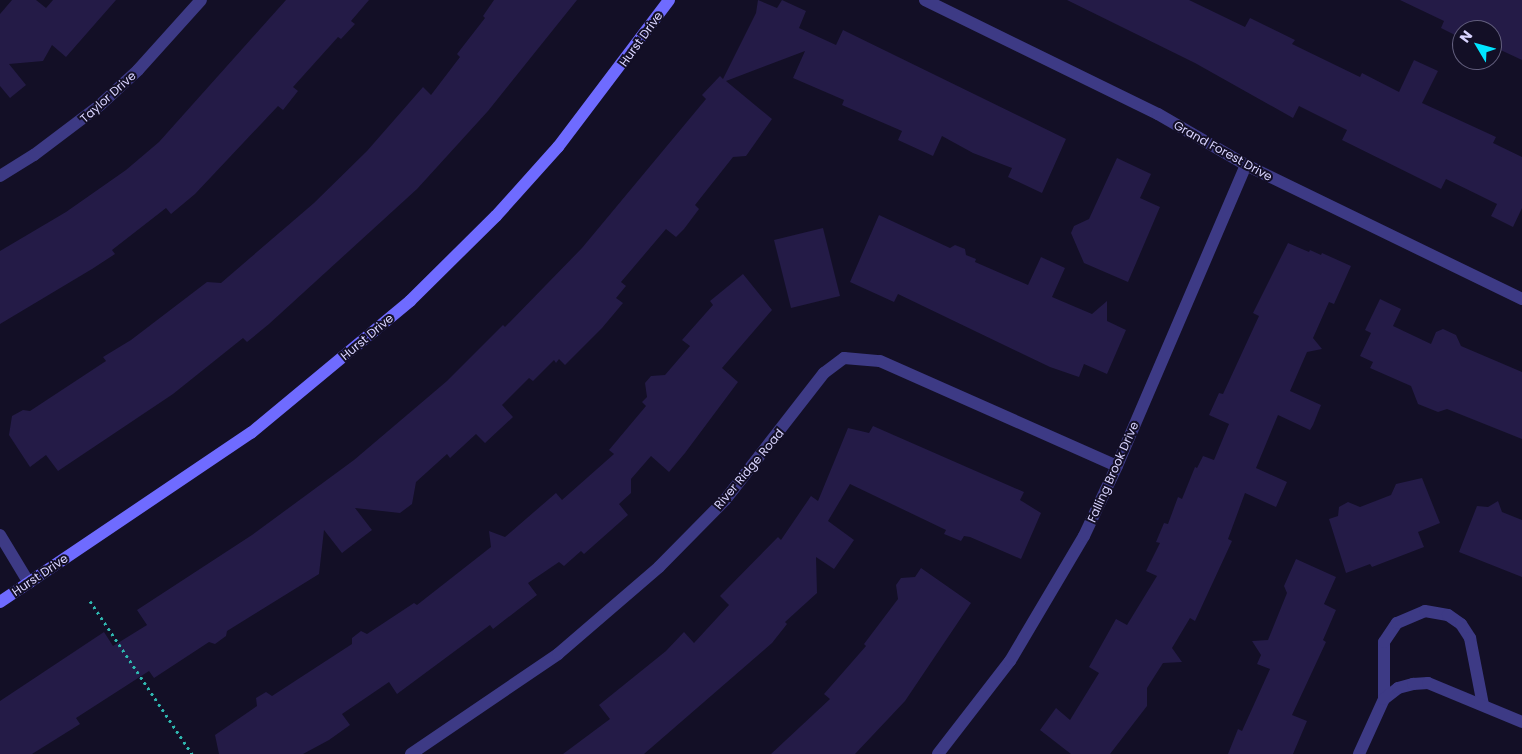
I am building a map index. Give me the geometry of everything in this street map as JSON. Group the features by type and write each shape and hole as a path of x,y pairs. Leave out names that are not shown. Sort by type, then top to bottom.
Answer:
{"street":[{"name":"Taylor Drive","path":"0,176 34,155 100,105 138,70 201,0"},
{"name":"Hurst Drive","path":"0,602 252,433 410,301 496,216 558,148 669,0"},
{"name":"Grand Forest Drive","path":"925,0 1158,114 1246,165 1522,299"},
{"name":"Falling Brook Drive","path":"938,754 1010,661 1084,536 1117,466 1246,165"},
{"name":"River Ridge Road","path":"412,754 558,654 659,567 725,500 824,374 844,358 880,361 1117,466"},
{"path":"0,534 29,583"},
{"path":"1359,754 1384,699 1384,642 1397,623 1425,611 1448,615 1461,624 1470,638 1483,705"},
{"path":"1384,699 1398,688 1428,683 1522,722"}],"path":[{"path":"90,600 192,754"}],"building":[{"path":"12,0 36,0 46,8 53,0 116,0 66,57 52,45 43,61 9,64 26,85 10,98 0,86 0,14"},
{"path":"286,0 369,0 351,21 355,24 341,39 338,37 293,87 298,91 283,110 278,106 195,194 171,214 166,208 112,250 115,254 0,324 0,251 66,212 126,170 159,142"},
{"path":"494,0 577,0 488,111 417,189 269,324 247,342 243,338 173,394 58,471 46,455 30,467 9,435 12,416 23,410 30,411 106,361 103,357 131,340 207,282 221,283 314,203 367,151 423,87 431,95 460,57 457,54 485,18 483,16"},
{"path":"758,0 777,8 782,0 806,11 799,28 836,45 843,30 1066,139 1042,193 1008,177 1012,168 973,153 942,136 933,156 898,140 902,131 842,105 844,100 793,78 805,51 726,81 772,119 746,156 733,157 695,205 699,209 684,229 676,237 666,229 621,282 626,286 616,298 623,303 602,328 565,365 559,359 556,363 554,360 533,381 529,378 502,405 513,417 485,443 476,434 450,458 447,454 416,482 412,504 400,513 355,508 372,530 342,553 324,530 319,574 227,631 226,636 215,644 209,642 154,678 149,671 76,718 80,724 32,754 0,754 0,701 104,632 113,646 147,625 137,610 252,535 354,460 447,381 503,325 505,327 582,248 706,99 702,95 720,76 723,79 756,13"},
{"path":"1067,0 1189,0 1245,27 1250,18 1295,40 1292,44 1360,77 1362,73 1399,92 1414,60 1438,71 1422,103 1496,137 1493,143 1522,157 1522,208 1513,227 1491,216 1497,204 1446,179 1441,189 1342,140 1347,130 1299,106 1293,118 1195,63"},
{"path":"1400,0 1522,0 1522,60 1502,51 1502,20 1452,20 1452,34 1441,28 1444,21"},
{"path":"1117,158 1151,174 1140,198 1160,207 1128,282 1084,263 1071,233 1074,226 1089,219"},
{"path":"879,215 950,248 955,245 965,249 966,255 976,259 975,262 1028,285 1041,257 1065,268 1052,297 1092,314 1107,301 1107,321 1126,330 1107,374 1084,364 1079,377 1050,367 898,294 894,302 850,282"},
{"path":"823,228 840,296 791,308 774,240"},
{"path":"1288,243 1309,252 1310,250 1321,255 1322,253 1351,266 1334,304 1329,302 1313,338 1322,349 1307,352 1290,391 1321,405 1313,425 1310,430 1278,415 1256,468 1287,482 1276,507 1245,493 1228,539 1232,541 1195,621 1190,618 1172,648 1182,662 1163,663 1147,688 1147,706 1110,754 1071,754 1040,730 1056,708 1070,720 1099,673 1089,667 1116,619 1127,625 1157,576 1146,571 1160,543 1156,542 1164,523 1168,524 1178,497 1182,499 1195,467 1197,468 1203,456 1214,460 1229,424 1209,415 1219,393 1223,394 1259,316 1253,313"},
{"path":"743,274 772,310 722,368 738,382 669,472 651,456 631,479 631,493 619,504 628,515 584,554 581,551 564,566 559,562 528,583 537,595 493,629 490,625 397,694 389,682 342,714 350,725 329,740 303,754 219,754 215,735 257,706 256,698 266,692 272,696 352,644 352,638 361,631 367,634 414,603 417,605 491,547 489,531 505,537 556,493 562,500 614,454 609,450 646,406 642,402 647,397 645,383 651,376 665,375 690,346 682,340 713,305 710,301"},
{"path":"1380,299 1401,309 1393,326 1431,344 1436,332 1443,329 1456,335 1461,346 1522,372 1522,439 1447,409 1438,412 1418,404 1411,386 1370,368 1373,362 1360,356 1371,333 1365,330"},
{"path":"873,426 1024,492 1020,500 1041,513 1021,559 970,537 964,536 961,541 944,534 946,530 850,484 828,521 854,540 834,569 816,557 817,593 785,622 787,624 772,643 644,754 563,754 610,719 599,705 666,651 684,632 694,643 729,605 720,596 778,537 781,540 811,496 818,501 848,428 869,433"},
{"path":"1422,478 1440,523 1418,532 1424,547 1372,567 1370,564 1346,573 1329,519 1338,516 1339,507 1348,502 1360,507 1391,495 1396,484"},
{"path":"1498,501 1502,512 1522,520 1522,577 1459,552 1477,506 1488,507"},
{"path":"1296,559 1336,577 1324,604 1336,610 1323,640 1326,642 1292,715 1307,721 1293,754 1228,754 1238,729 1242,731 1270,669 1257,664 1261,655 1252,641 1268,640 1287,593 1284,586"},
{"path":"921,568 971,603 905,701 855,754 771,754 830,699 824,694 866,646 864,644 898,599 896,585 901,578 915,577"}]}
